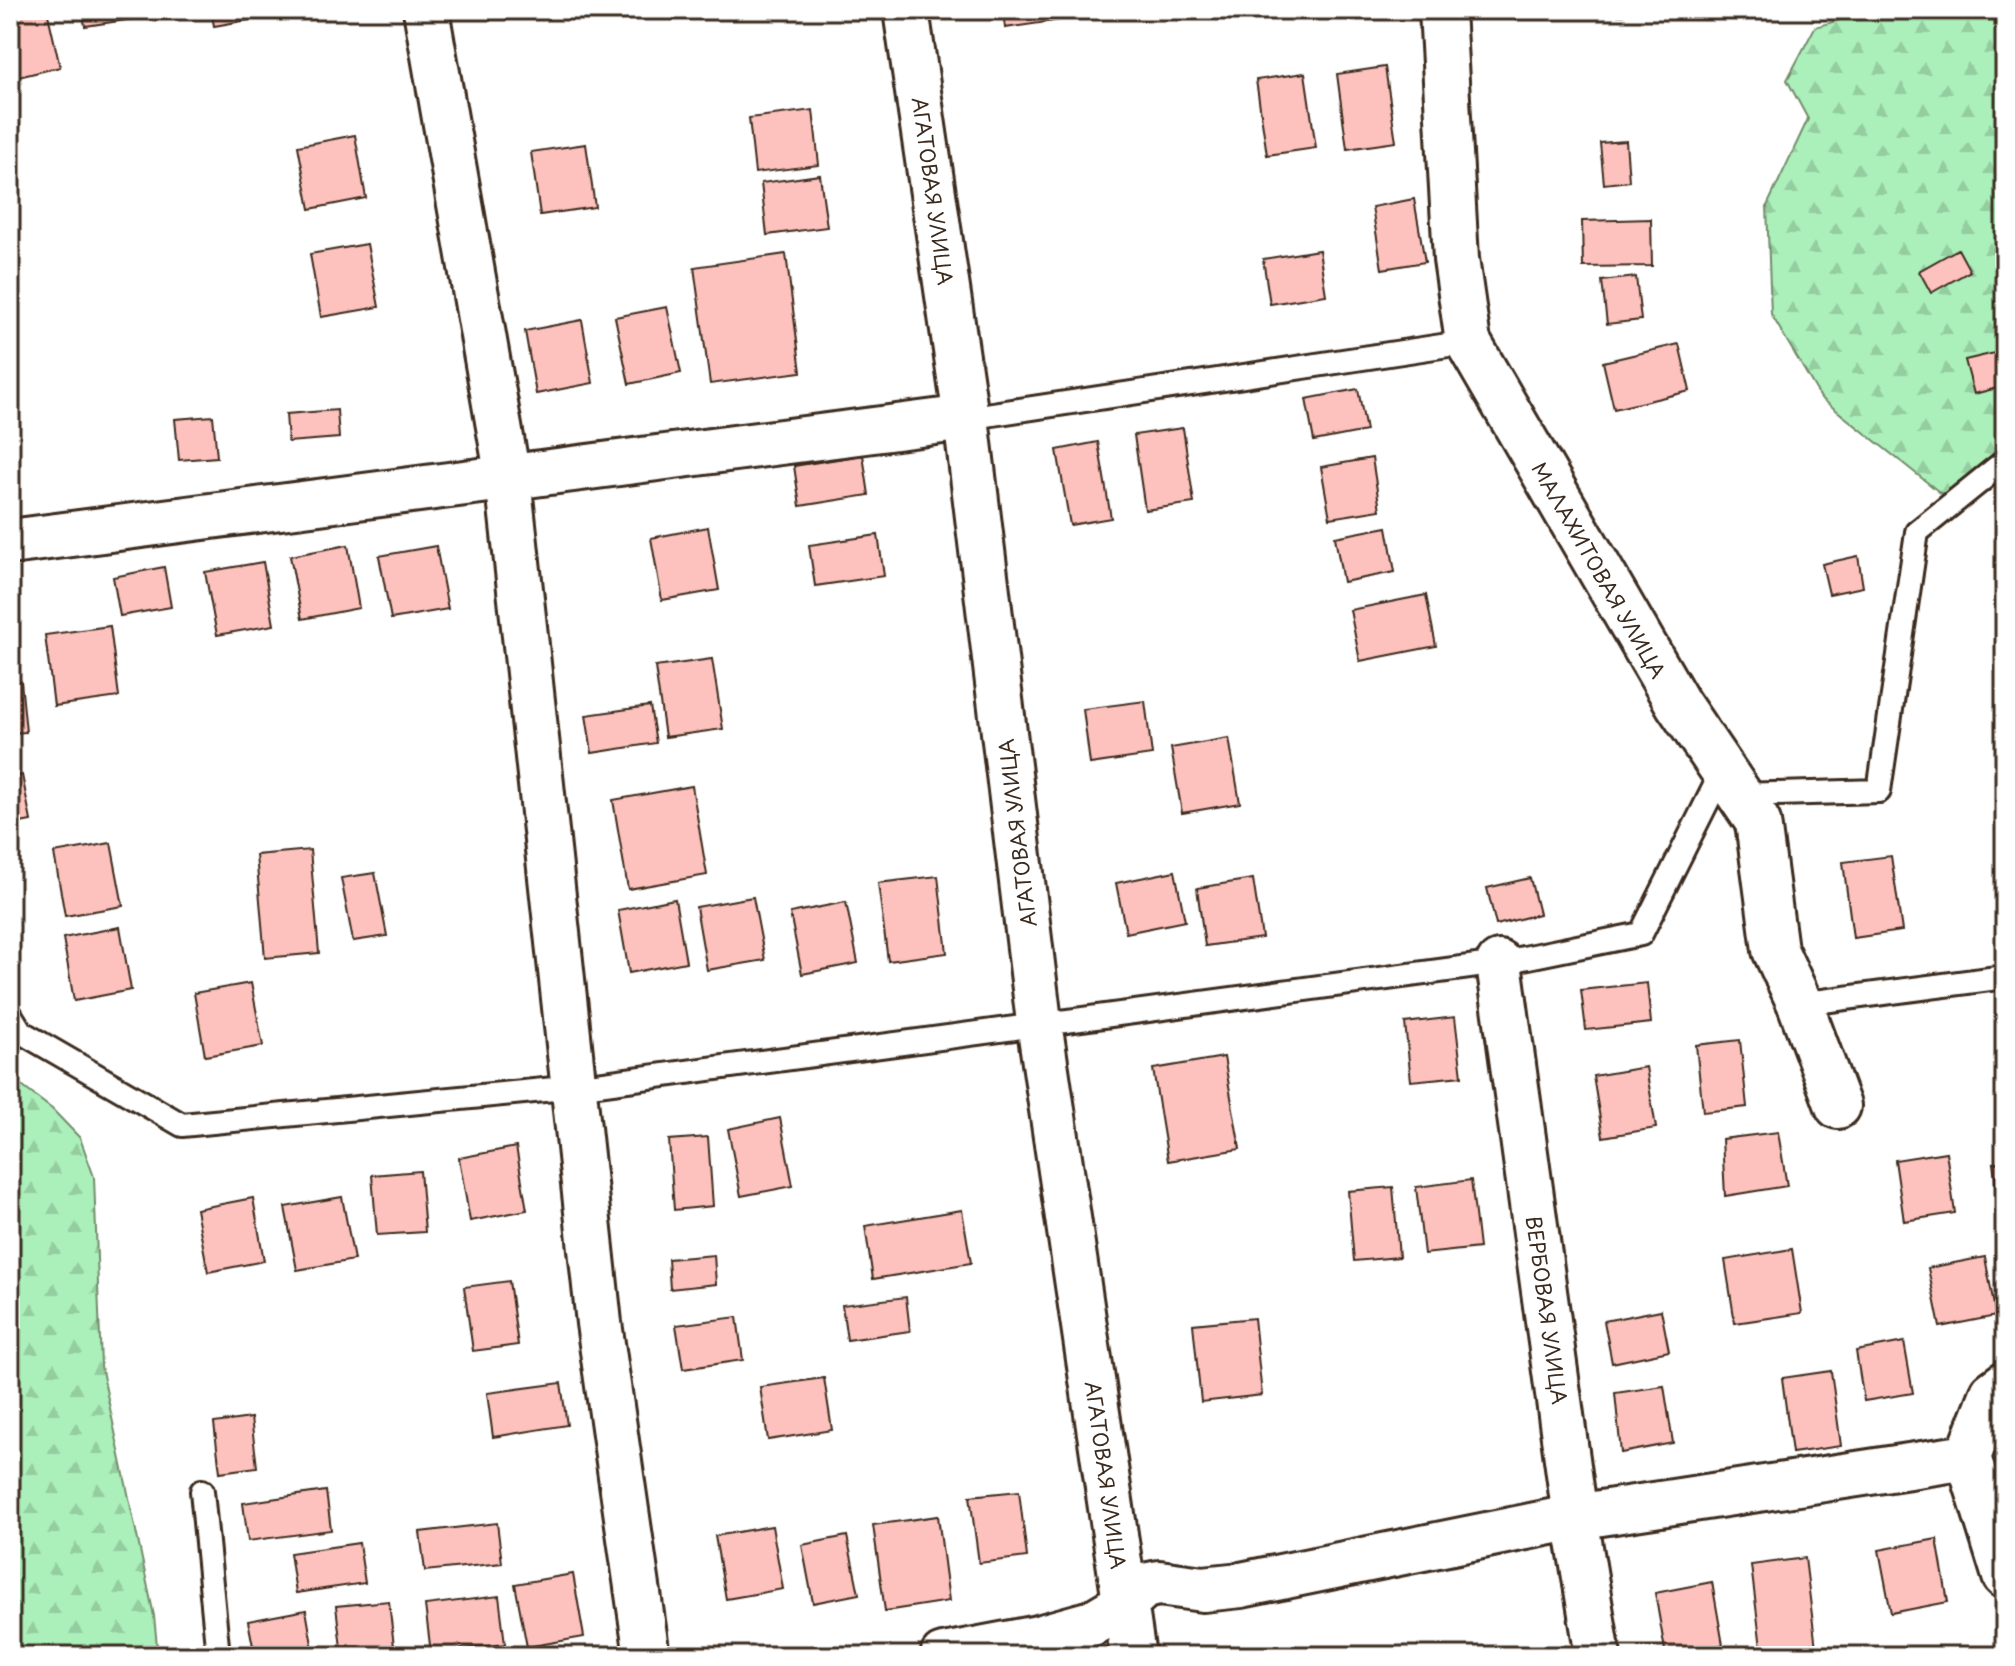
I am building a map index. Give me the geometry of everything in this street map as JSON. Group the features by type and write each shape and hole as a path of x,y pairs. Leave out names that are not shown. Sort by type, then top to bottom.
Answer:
{"street":[{"path":"426,10 508,478 599,1323 647,1656"},
{"name":"АГАТОВАЯ УЛИЦА","path":"906,10 966,418 1039,1022 1133,1656"},
{"name":"МАЛАХИТОВАЯ УЛИЦА","path":"1442,10 1456,259 1468,342 1678,704 1758,822 1775,950 1800,1004 1838,1106"},
{"path":"10,542 966,418"},
{"name":"ВЕРБОВАЯ УЛИЦА","path":"1499,963 1575,1517 1598,1656"},
{"path":"2005,1384 1993,1393 1968,1457 2005,1576"},
{"path":"943,1656 1038,1638 1092,1623 1124,1604 1144,1586 1159,1583 1203,1589 1241,1585 1575,1517 1968,1457"}],"lane":[{"path":"966,418 1468,342"},
{"path":"10,1014 21,1032 182,1125 575,1087 1039,1022 1499,963 1641,934 1732,782 1879,791 1917,532 2005,461"},
{"path":"1800,1004 2005,977"},
{"path":"202,1491 218,1656"}],"green space":[{"path":"1874,10 2005,10 2005,437 1993,458 1953,503 1821,398 1771,314 1767,206 1808,119 1787,80 1815,27"},
{"path":"10,1077 52,1109 80,1138 94,1177 101,1366 154,1616 158,1656 10,1656"}],"building":[{"path":"47,10 60,67 10,79 10,13"},
{"path":"82,10 146,10 147,17 85,26"},
{"path":"211,10 270,10 271,16 214,26"},
{"path":"1003,10 1059,10 1061,20 1005,28"},
{"path":"1567,10 1623,10 1623,15 1567,14"},
{"path":"1385,67 1396,142 1347,149 1337,74"},
{"path":"1305,73 1316,148 1267,155 1256,80"},
{"path":"813,110 819,165 755,173 749,118"},
{"path":"355,135 366,198 310,209 298,146"},
{"path":"1626,141 1629,181 1604,184 1600,143"},
{"path":"586,144 595,207 540,215 531,152"},
{"path":"820,175 827,227 767,235 761,183"},
{"path":"1414,199 1425,262 1382,269 1372,207"},
{"path":"1651,219 1652,266 1583,267 1582,221"},
{"path":"367,244 379,307 321,317 310,254"},
{"path":"1958,249 1970,271 1931,293 1919,271"},
{"path":"1319,250 1326,295 1270,304 1263,259"},
{"path":"786,254 801,372 710,384 694,267"},
{"path":"1636,277 1641,320 1607,324 1602,281"},
{"path":"667,307 681,373 629,384 615,317"},
{"path":"582,320 593,383 536,394 525,331"},
{"path":"1679,344 1690,391 1614,409 1603,362"},
{"path":"1999,352 2005,386 1974,394 1965,360"},
{"path":"1358,389 1366,431 1314,441 1306,399"},
{"path":"337,410 339,438 288,442 286,414"},
{"path":"213,416 217,457 179,460 175,419"},
{"path":"1183,428 1194,503 1145,510 1134,435"},
{"path":"1098,442 1111,518 1070,525 1057,450"},
{"path":"863,455 869,495 800,506 794,466"},
{"path":"1372,458 1380,510 1330,518 1321,467"},
{"path":"708,527 719,590 662,600 651,538"},
{"path":"1387,527 1395,572 1343,582 1335,537"},
{"path":"878,535 884,576 815,586 809,545"},
{"path":"348,545 359,608 302,619 290,556"},
{"path":"436,546 448,609 391,619 379,556"},
{"path":"1858,556 1863,587 1829,594 1822,564"},
{"path":"263,562 274,625 217,635 205,572"},
{"path":"164,567 171,607 120,616 113,577"},
{"path":"1426,595 1436,646 1360,661 1350,610"},
{"path":"110,626 119,697 54,706 45,635"},
{"path":"712,659 723,729 665,737 655,667"},
{"path":"21,681 26,732 10,733 10,682"},
{"path":"1145,701 1152,755 1090,764 1083,709"},
{"path":"650,706 656,743 592,753 586,715"},
{"path":"1229,738 1240,803 1182,813 1171,748"},
{"path":"22,775 31,821 10,825 10,778"},
{"path":"692,786 707,875 628,889 613,800"},
{"path":"111,843 123,906 65,916 54,853"},
{"path":"310,850 319,953 265,958 256,855"},
{"path":"1891,856 1902,931 1853,938 1843,862"},
{"path":"1175,871 1185,921 1126,933 1116,883"},
{"path":"375,873 387,936 353,941 341,878"},
{"path":"938,876 947,953 888,961 878,883"},
{"path":"1530,878 1539,914 1496,925 1487,888"},
{"path":"1253,879 1262,938 1205,946 1197,888"},
{"path":"753,897 765,960 707,970 696,907"},
{"path":"675,899 686,962 629,973 618,910"},
{"path":"846,902 858,963 802,974 790,913"},
{"path":"120,927 131,990 74,1001 63,938"},
{"path":"251,983 263,1046 205,1056 194,993"},
{"path":"1647,983 1651,1023 1586,1030 1581,990"},
{"path":"1455,1017 1462,1076 1411,1081 1405,1023"},
{"path":"1740,1040 1747,1107 1703,1112 1696,1045"},
{"path":"1224,1057 1240,1149 1168,1161 1153,1069"},
{"path":"1646,1067 1656,1128 1603,1137 1593,1076"},
{"path":"780,1118 793,1186 741,1196 728,1129"},
{"path":"1778,1132 1787,1186 1725,1196 1722,1139"},
{"path":"708,1137 713,1206 674,1210 669,1140"},
{"path":"516,1147 527,1210 470,1221 459,1158"},
{"path":"1946,1152 1955,1213 1904,1221 1895,1160"},
{"path":"2005,1161 2005,1212 2000,1213 1993,1163"},
{"path":"420,1171 425,1232 377,1235 372,1175"},
{"path":"1471,1180 1479,1248 1424,1254 1416,1187"},
{"path":"1393,1187 1399,1257 1354,1261 1348,1191"},
{"path":"342,1197 354,1260 297,1270 285,1207"},
{"path":"253,1198 264,1261 208,1272 196,1209"},
{"path":"962,1210 971,1263 873,1279 865,1226"},
{"path":"1792,1249 1802,1313 1735,1323 1725,1260"},
{"path":"714,1255 716,1284 670,1289 668,1259"},
{"path":"1985,1257 1996,1316 1940,1327 1928,1268"},
{"path":"509,1281 518,1345 473,1351 464,1287"},
{"path":"906,1297 910,1331 847,1340 842,1305"},
{"path":"1661,1310 1669,1351 1612,1363 1604,1321"},
{"path":"737,1317 743,1360 683,1369 676,1325"},
{"path":"1254,1318 1262,1395 1201,1402 1193,1324"},
{"path":"1904,1342 1913,1393 1864,1401 1856,1351"},
{"path":"1831,1371 1841,1446 1792,1453 1782,1378"},
{"path":"824,1378 832,1430 768,1440 760,1387"},
{"path":"561,1383 567,1425 493,1437 487,1393"},
{"path":"1664,1386 1673,1443 1621,1453 1615,1393"},
{"path":"251,1418 257,1467 220,1472 214,1423"},
{"path":"326,1491 331,1530 248,1541 243,1503"},
{"path":"1019,1491 1027,1557 979,1563 970,1496"},
{"path":"938,1516 949,1601 885,1611 873,1525"},
{"path":"497,1523 502,1563 425,1571 420,1532"},
{"path":"772,1526 783,1589 726,1599 715,1536"},
{"path":"847,1536 859,1594 813,1603 802,1545"},
{"path":"1937,1539 1948,1602 1891,1613 1879,1550"},
{"path":"359,1543 365,1583 296,1593 290,1553"},
{"path":"1805,1558 1817,1656 1762,1656 1751,1565"},
{"path":"573,1574 584,1637 527,1647 515,1584"},
{"path":"1712,1582 1723,1645 1666,1656 1655,1593"},
{"path":"499,1596 505,1644 431,1653 425,1605"},
{"path":"389,1601 395,1656 342,1656 336,1606"},
{"path":"306,1610 314,1656 255,1656 248,1621"}]}
